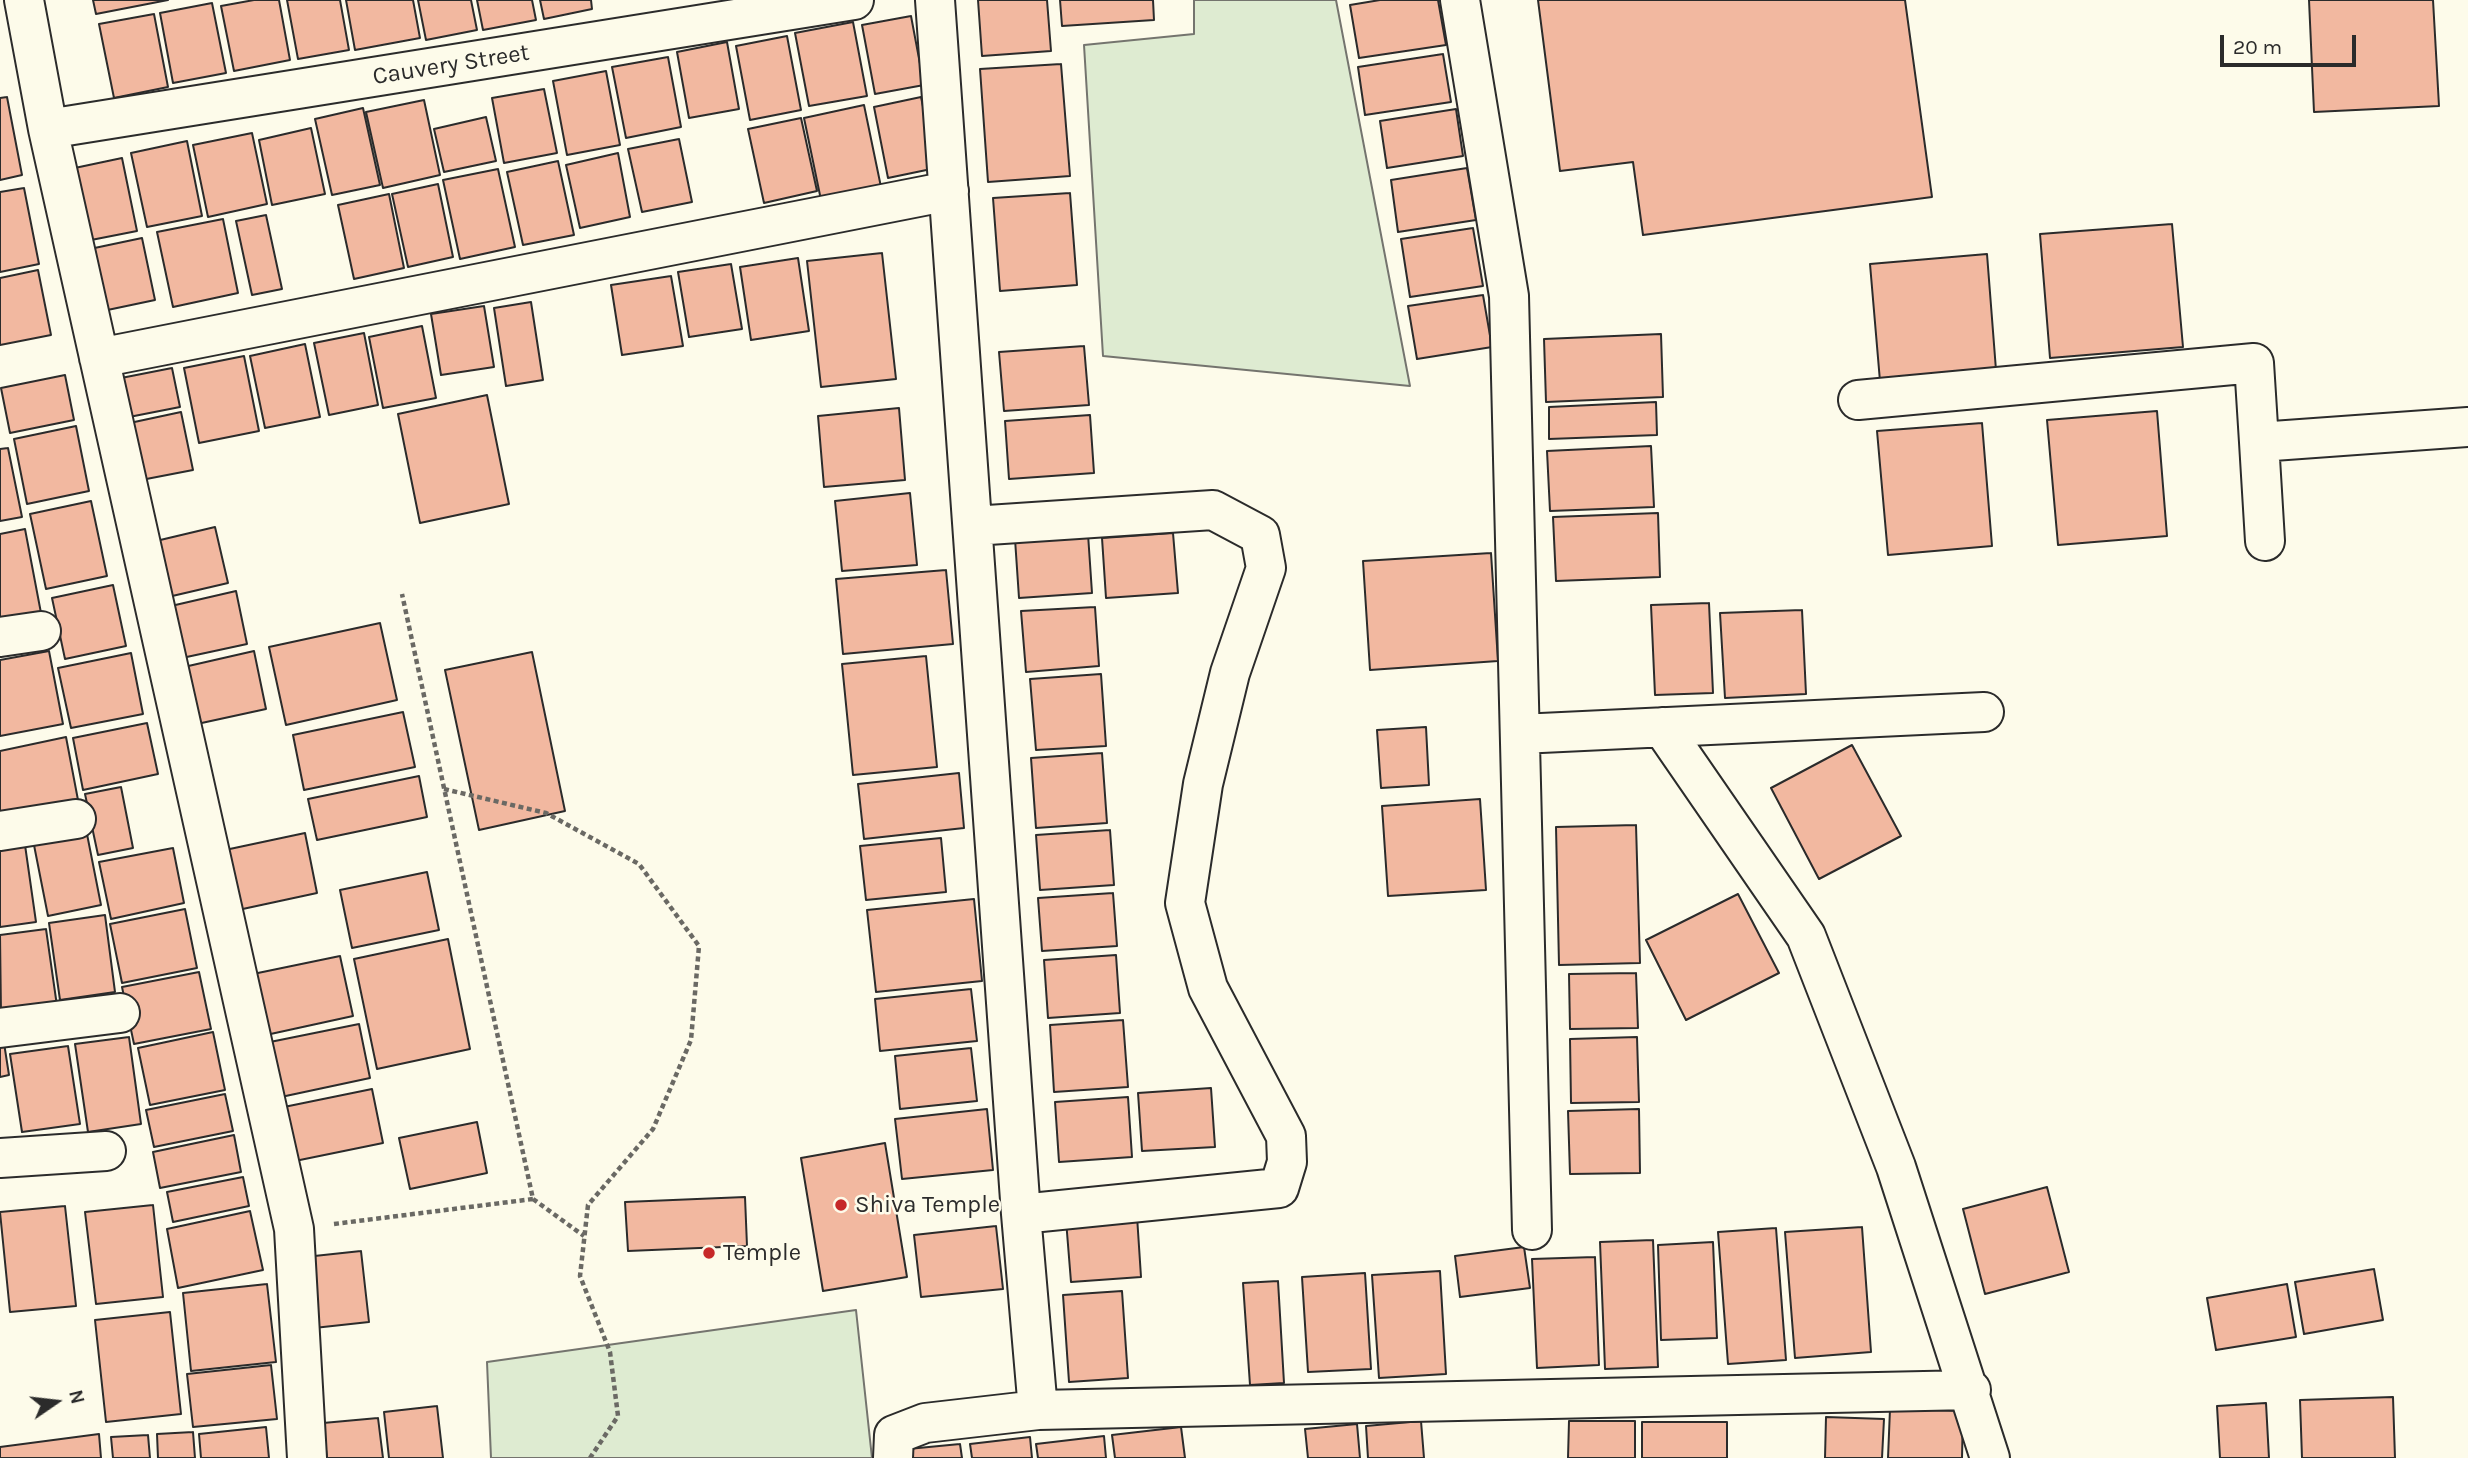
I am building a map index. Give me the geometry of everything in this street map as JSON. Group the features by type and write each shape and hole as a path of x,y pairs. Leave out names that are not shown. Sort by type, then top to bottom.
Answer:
{"street":[{"path":"24,0 48,129 294,1229 307,1458"},
{"name":"Cauvery Street","path":"48,129 854,0"},
{"path":"935,0 1021,1214 1038,1410"},
{"path":"1460,0 1509,296 1532,1230"},
{"path":"99,358 948,191"},
{"path":"1858,400 2254,363 2265,541"},
{"path":"2259,442 2468,427"},
{"path":"973,526 1213,510 1260,535 1266,568 1230,673 1203,784 1185,903 1208,988 1286,1136 1287,1162 1279,1188 1021,1214"},
{"path":"0,637 41,631"},
{"path":"1520,734 1984,712"},
{"path":"1662,727 1806,936 1896,1167 1971,1390 1990,1458"},
{"path":"0,831 76,819"},
{"path":"0,1028 120,1013"},
{"path":"0,1158 106,1151"},
{"path":"893,1458 894,1435 925,1423 1038,1410 1971,1390"}],"path":[{"path":"402,594 533,1199 584,1236"},
{"path":"444,789 545,813 639,863 699,946 691,1040 653,1129 588,1205 580,1276 610,1352 618,1416 590,1458"},
{"path":"294,1229 533,1199"}],"green space":[{"path":"1194,0 1336,0 1410,386 1103,356 1084,45 1194,34"},
{"path":"856,1310 872,1458 491,1458 487,1362"}],"building":[{"path":"93,0 168,0 96,14"},
{"path":"254,0 279,0 290,60 234,71 221,6"},
{"path":"287,0 340,0 349,50 298,59"},
{"path":"346,0 413,0 420,38 355,50"},
{"path":"418,0 471,0 477,30 426,40"},
{"path":"477,0 532,0 536,20 483,30"},
{"path":"540,0 591,0 592,9 544,19"},
{"path":"978,0 1047,0 1051,51 982,56"},
{"path":"1060,0 1153,0 1154,20 1062,26"},
{"path":"1380,0 1438,0 1446,45 1359,58 1350,5"},
{"path":"1538,0 1905,0 1932,197 1643,235 1633,162 1560,171"},
{"path":"2309,0 2433,0 2439,106 2314,112"},
{"path":"212,3 226,73 173,83 160,13"},
{"path":"154,14 168,87 114,98 99,24"},
{"path":"911,16 924,85 875,94 862,25"},
{"path":"853,22 867,96 809,106 795,33"},
{"path":"787,36 801,110 750,120 736,46"},
{"path":"727,42 739,109 689,118 677,52"},
{"path":"1443,54 1451,102 1365,115 1358,67"},
{"path":"668,57 681,127 626,138 612,67"},
{"path":"1061,64 1070,176 988,182 980,69"},
{"path":"606,71 620,145 567,155 553,81"},
{"path":"544,89 557,153 504,163 492,98"},
{"path":"7,97 22,175 0,180 0,98"},
{"path":"921,97 936,168 888,178 874,107"},
{"path":"424,100 440,175 383,188 366,112"},
{"path":"864,105 881,187 821,200 804,118"},
{"path":"363,108 380,185 332,195 315,119"},
{"path":"1456,109 1463,156 1387,168 1380,121"},
{"path":"486,117 496,161 444,172 434,129"},
{"path":"801,118 817,191 764,203 748,129"},
{"path":"311,128 325,194 272,205 259,140"},
{"path":"252,133 267,204 208,217 193,145"},
{"path":"679,139 692,202 642,212 628,149"},
{"path":"187,141 202,216 147,227 131,153"},
{"path":"618,153 630,217 580,228 566,165"},
{"path":"122,158 137,231 86,241 70,169"},
{"path":"558,161 574,235 523,245 507,172"},
{"path":"1467,168 1476,220 1398,232 1391,180"},
{"path":"498,169 515,247 460,259 443,180"},
{"path":"438,184 453,257 408,267 392,194"},
{"path":"24,188 39,264 0,272 0,192"},
{"path":"1070,193 1077,285 1000,291 993,198"},
{"path":"389,194 404,268 354,279 338,205"},
{"path":"266,215 282,289 252,295 236,221"},
{"path":"223,219 238,293 173,307 157,232"},
{"path":"2172,224 2183,347 2050,358 2040,234"},
{"path":"1473,228 1483,286 1410,297 1401,239"},
{"path":"142,238 155,300 98,312 85,250"},
{"path":"882,253 896,379 821,387 807,261"},
{"path":"1987,254 1997,383 1881,393 1870,264"},
{"path":"798,258 809,331 751,340 740,267"},
{"path":"731,264 742,329 689,337 678,272"},
{"path":"38,270 51,335 0,345 0,278"},
{"path":"671,276 683,346 622,355 611,285"},
{"path":"1483,295 1492,347 1417,359 1408,306"},
{"path":"531,302 543,380 506,386 494,308"},
{"path":"484,306 494,367 441,375 431,314"},
{"path":"422,326 436,398 383,408 369,337"},
{"path":"364,333 378,405 329,415 314,343"},
{"path":"1661,334 1663,397 1546,402 1544,339"},
{"path":"305,344 320,417 265,428 250,356"},
{"path":"1084,346 1089,405 1004,411 999,352"},
{"path":"244,356 259,431 199,443 184,368"},
{"path":"172,368 180,407 124,418 116,379"},
{"path":"65,375 74,420 10,433 1,388"},
{"path":"487,395 509,504 420,523 398,414"},
{"path":"1656,402 1657,435 1549,439 1549,407"},
{"path":"899,408 905,480 824,487 818,416"},
{"path":"2157,411 2167,536 2058,545 2047,420"},
{"path":"181,412 193,470 136,481 125,424"},
{"path":"1090,415 1094,473 1009,479 1005,421"},
{"path":"1982,423 1992,546 1888,555 1877,431"},
{"path":"76,426 89,491 27,504 14,439"},
{"path":"1651,446 1654,507 1550,511 1547,451"},
{"path":"8,448 22,517 0,521 0,449"},
{"path":"910,493 917,565 842,571 835,501"},
{"path":"91,501 107,576 46,589 30,514"},
{"path":"1658,513 1660,577 1556,581 1553,517"},
{"path":"215,527 228,583 168,597 156,541"},
{"path":"25,529 41,613 0,622 0,534"},
{"path":"1173,533 1178,593 1106,598 1102,538"},
{"path":"1088,534 1092,593 1019,598 1015,539"},
{"path":"1491,553 1498,661 1370,670 1363,561"},
{"path":"946,570 953,644 843,654 836,579"},
{"path":"113,585 126,646 65,659 52,598"},
{"path":"236,591 247,644 182,658 171,606"},
{"path":"1709,603 1713,693 1655,695 1651,605"},
{"path":"1095,607 1099,666 1026,672 1021,611"},
{"path":"1802,610 1806,694 1725,698 1720,613"},
{"path":"380,623 397,700 286,725 269,647"},
{"path":"49,651 63,724 0,736 0,660"},
{"path":"254,651 266,709 197,724 184,667"},
{"path":"532,652 565,811 479,830 445,670"},
{"path":"131,653 143,714 71,728 58,668"},
{"path":"926,656 937,767 853,775 842,664"},
{"path":"1101,674 1106,746 1036,750 1030,679"},
{"path":"403,712 415,767 304,790 293,735"},
{"path":"147,723 158,774 83,790 73,738"},
{"path":"1426,727 1429,785 1381,788 1377,730"},
{"path":"66,737 78,800 0,816 0,751"},
{"path":"1852,745 1901,836 1819,879 1771,788"},
{"path":"1102,753 1107,823 1036,828 1031,758"},
{"path":"959,773 964,828 864,839 858,784"},
{"path":"419,776 427,817 317,840 308,799"},
{"path":"121,787 133,848 98,855 85,794"},
{"path":"1480,799 1486,890 1388,896 1382,806"},
{"path":"1636,825 1640,963 1559,965 1556,827"},
{"path":"86,829 101,905 48,916 33,840"},
{"path":"1110,830 1114,885 1040,890 1036,835"},
{"path":"305,833 317,893 238,910 225,850"},
{"path":"941,838 946,892 866,900 860,846"},
{"path":"25,845 36,922 0,927 0,848"},
{"path":"173,848 184,903 111,919 99,862"},
{"path":"427,872 439,930 352,948 340,890"},
{"path":"1113,893 1117,946 1042,951 1038,898"},
{"path":"1738,894 1779,973 1686,1020 1646,940"},
{"path":"974,899 982,981 876,992 867,910"},
{"path":"185,909 197,968 122,983 110,924"},
{"path":"105,915 115,992 60,1000 49,923"},
{"path":"46,929 57,1006 1,1014 0,935"},
{"path":"448,939 470,1049 377,1069 354,959"},
{"path":"1116,955 1120,1013 1048,1018 1044,960"},
{"path":"340,956 353,1016 266,1035 253,974"},
{"path":"199,972 211,1029 134,1044 122,987"},
{"path":"1636,973 1638,1028 1570,1029 1569,974"},
{"path":"971,989 977,1041 880,1051 875,999"},
{"path":"1123,1020 1128,1087 1054,1092 1050,1025"},
{"path":"359,1024 370,1078 281,1097 270,1042"},
{"path":"213,1032 225,1090 150,1105 138,1048"},
{"path":"129,1037 141,1124 88,1132 75,1044"},
{"path":"1637,1037 1639,1102 1571,1103 1570,1039"},
{"path":"4,1043 9,1075 0,1077 0,1044"},
{"path":"68,1046 80,1124 22,1132 10,1054"},
{"path":"971,1048 977,1101 900,1109 895,1056"},
{"path":"1211,1088 1215,1147 1142,1151 1138,1093"},
{"path":"372,1089 383,1143 295,1161 284,1107"},
{"path":"225,1094 233,1131 154,1147 146,1110"},
{"path":"1128,1097 1132,1157 1059,1162 1055,1102"},
{"path":"987,1109 993,1170 902,1179 895,1119"},
{"path":"1639,1109 1640,1173 1570,1174 1568,1111"},
{"path":"477,1122 487,1173 410,1189 399,1138"},
{"path":"234,1135 241,1172 160,1188 153,1152"},
{"path":"885,1143 907,1277 823,1291 801,1158"},
{"path":"243,1177 249,1206 173,1222 167,1192"},
{"path":"2047,1187 2069,1272 1985,1294 1963,1209"},
{"path":"745,1197 747,1246 628,1251 625,1202"},
{"path":"153,1205 163,1297 96,1304 85,1212"},
{"path":"65,1206 76,1306 10,1312 0,1212"},
{"path":"250,1211 263,1270 178,1288 167,1229"},
{"path":"1137,1216 1141,1277 1071,1282 1066,1220"},
{"path":"996,1226 1003,1289 921,1297 914,1235"},
{"path":"1862,1227 1871,1352 1795,1358 1785,1232"},
{"path":"1776,1228 1786,1360 1728,1364 1718,1232"},
{"path":"1653,1240 1658,1367 1605,1369 1600,1242"},
{"path":"1713,1242 1717,1338 1661,1340 1658,1245"},
{"path":"1524,1247 1530,1288 1460,1297 1455,1256"},
{"path":"361,1251 369,1322 314,1328 305,1257"},
{"path":"1595,1257 1599,1365 1537,1368 1532,1259"},
{"path":"2374,1269 2383,1320 2304,1334 2295,1282"},
{"path":"1440,1271 1446,1374 1379,1378 1372,1275"},
{"path":"1365,1273 1371,1369 1308,1372 1302,1277"},
{"path":"1278,1281 1284,1383 1250,1385 1243,1283"},
{"path":"267,1284 276,1362 191,1371 183,1293"},
{"path":"2287,1284 2296,1337 2216,1350 2207,1298"},
{"path":"1122,1291 1128,1378 1069,1382 1063,1295"},
{"path":"170,1312 181,1414 106,1422 95,1320"},
{"path":"271,1365 277,1419 193,1427 187,1374"},
{"path":"2393,1397 2395,1458 2302,1458 2300,1400"},
{"path":"2266,1403 2269,1458 2220,1458 2217,1406"},
{"path":"437,1406 443,1458 389,1458 384,1412"},
{"path":"1890,1409 1963,1411 1962,1458 1888,1458"},
{"path":"1826,1417 1884,1419 1882,1458 1825,1458"},
{"path":"378,1418 383,1458 327,1458 323,1423"},
{"path":"1421,1421 1424,1458 1368,1458 1366,1426"},
{"path":"1569,1421 1635,1421 1635,1458 1568,1458"},
{"path":"1642,1422 1727,1422 1727,1458 1642,1458"},
{"path":"1357,1424 1360,1458 1308,1458 1305,1429"},
{"path":"266,1427 269,1458 201,1458 199,1434"},
{"path":"1181,1427 1185,1458 1115,1458 1112,1435"},
{"path":"193,1432 195,1458 158,1458 157,1434"},
{"path":"99,1434 101,1458 0,1458 0,1447"},
{"path":"148,1435 150,1458 113,1458 111,1437"},
{"path":"1104,1436 1106,1458 1038,1458 1036,1444"},
{"path":"1030,1437 1032,1458 972,1458 970,1444"},
{"path":"960,1444 962,1458 909,1458 908,1449"}],"place":[{"name":"Shiva Temple","path":"841,1205"},
{"name":"Temple","path":"709,1253"}]}
